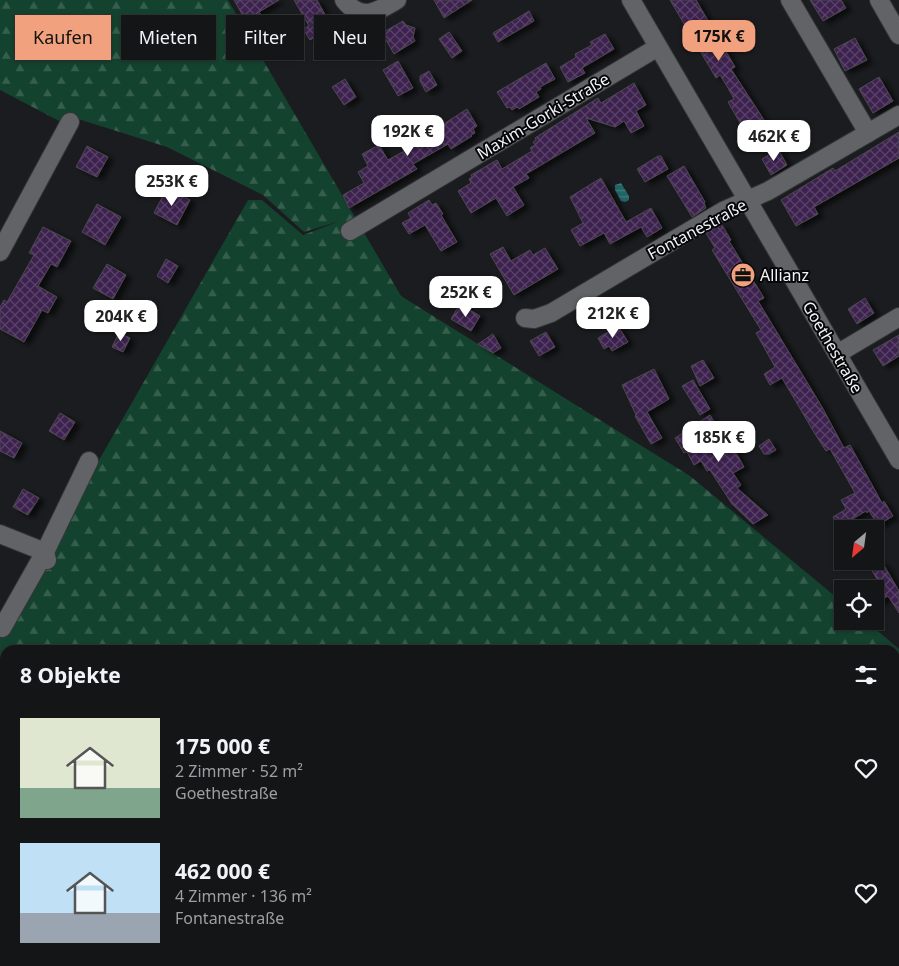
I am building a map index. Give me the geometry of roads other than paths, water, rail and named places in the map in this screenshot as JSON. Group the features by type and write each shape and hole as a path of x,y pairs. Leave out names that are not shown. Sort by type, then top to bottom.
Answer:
{"street":[{"path":"344,0 350,7 361,13 369,14 397,0"},
{"name":"Goethestraße","path":"630,0 899,460"},
{"path":"790,0 868,133"},
{"path":"879,0 899,35"},
{"name":"Maxim-Gorki-Straße","path":"350,231 658,47"},
{"name":"Fontanestraße","path":"525,318 534,319 551,313 723,211 768,191 899,115"},
{"path":"0,252 70,122"},
{"path":"837,354 899,318"},
{"path":"2,628 46,556 89,461"},
{"path":"0,534 46,556"}],"water":[{"path":"621,183 629,196 629,200 625,202 621,201 615,190 615,185"}],"place":[{"name":"Allianz","path":"743,275"}]}
